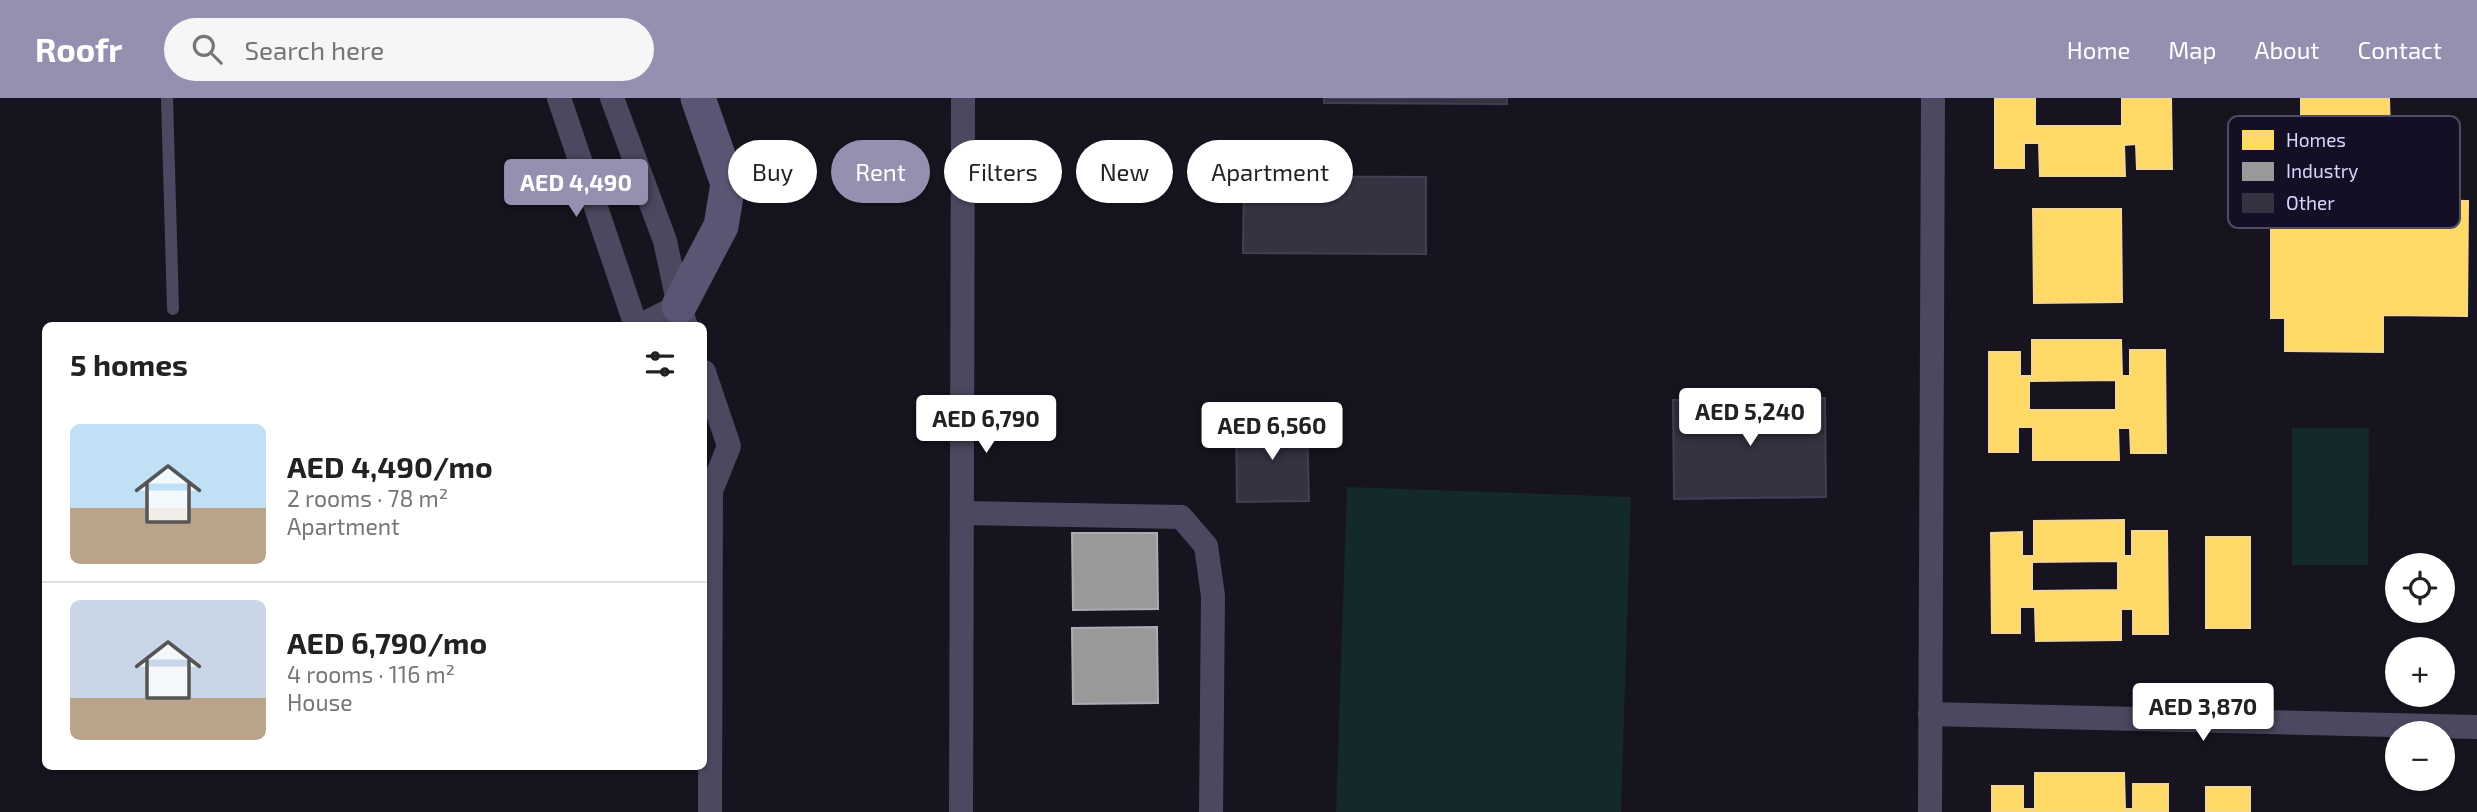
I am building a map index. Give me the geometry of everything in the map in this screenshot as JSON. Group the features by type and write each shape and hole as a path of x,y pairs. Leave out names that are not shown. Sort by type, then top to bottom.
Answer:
{"street":[{"path":"559,98 637,322"},
{"path":"612,98 666,241 682,316"},
{"path":"682,316 721,226 728,184 698,98"},
{"path":"961,812 963,98"},
{"path":"1930,812 1933,98"},
{"path":"656,322 682,316"},
{"path":"707,381 729,446 707,485 710,812"},
{"path":"963,513 1181,517 1206,546 1213,596 1211,812"},
{"path":"1930,714 2477,727"}],"lane":[{"path":"167,98 173,309"}],"green space":[{"path":"2292,428 2369,428 2368,565 2292,565"},
{"path":"1347,487 1631,497 1621,812 1336,812"}],"building: Homes":[{"path":"1995,98 2035,98 2035,126 2122,126 2122,98 2171,98 2172,169 2137,169 2136,144 2124,145 2125,176 2040,176 2039,143 2024,143 2024,168 1995,168"},
{"path":"2301,98 2389,98 2390,116 2301,116"},
{"path":"2460,201 2468,201 2467,316 2383,315 2383,352 2285,351 2285,318 2271,318 2271,228 2460,228"},
{"path":"2033,209 2121,209 2122,302 2034,303"},
{"path":"2032,340 2121,340 2122,376 2130,376 2130,350 2165,350 2166,453 2131,453 2130,428 2118,428 2119,460 2033,460 2033,427 2018,427 2018,452 1989,452 1989,352 2020,352 2020,376 2032,376","holes":["2116,380 2116,410 2029,410 2029,381"]},
{"path":"2124,520 2124,556 2132,556 2132,531 2167,531 2168,634 2133,634 2133,609 2121,609 2121,640 2036,641 2035,607 2020,607 2020,633 1992,633 1991,533 2022,532 2022,556 2034,556 2034,521","holes":["2118,561 2118,590 2032,591 2032,562"]},
{"path":"2206,537 2250,537 2250,628 2206,628"},
{"path":"2035,773 2124,773 2125,809 2133,809 2133,784 2168,784 2168,812 1992,812 1992,786 2023,786 2023,809 2035,809"},
{"path":"2206,787 2250,787 2250,812 2206,812"}],"building: Industry":[{"path":"1072,533 1157,533 1158,609 1073,610"},
{"path":"1157,627 1158,703 1073,704 1072,628"}],"building: Other":[{"path":"1324,98 1507,98 1507,104 1324,103"},
{"path":"1353,177 1426,177 1426,254 1243,253 1244,203 1353,203"},
{"path":"1825,398 1826,497 1674,499 1673,400"},
{"path":"1307,422 1309,501 1237,502 1236,423"}]}
